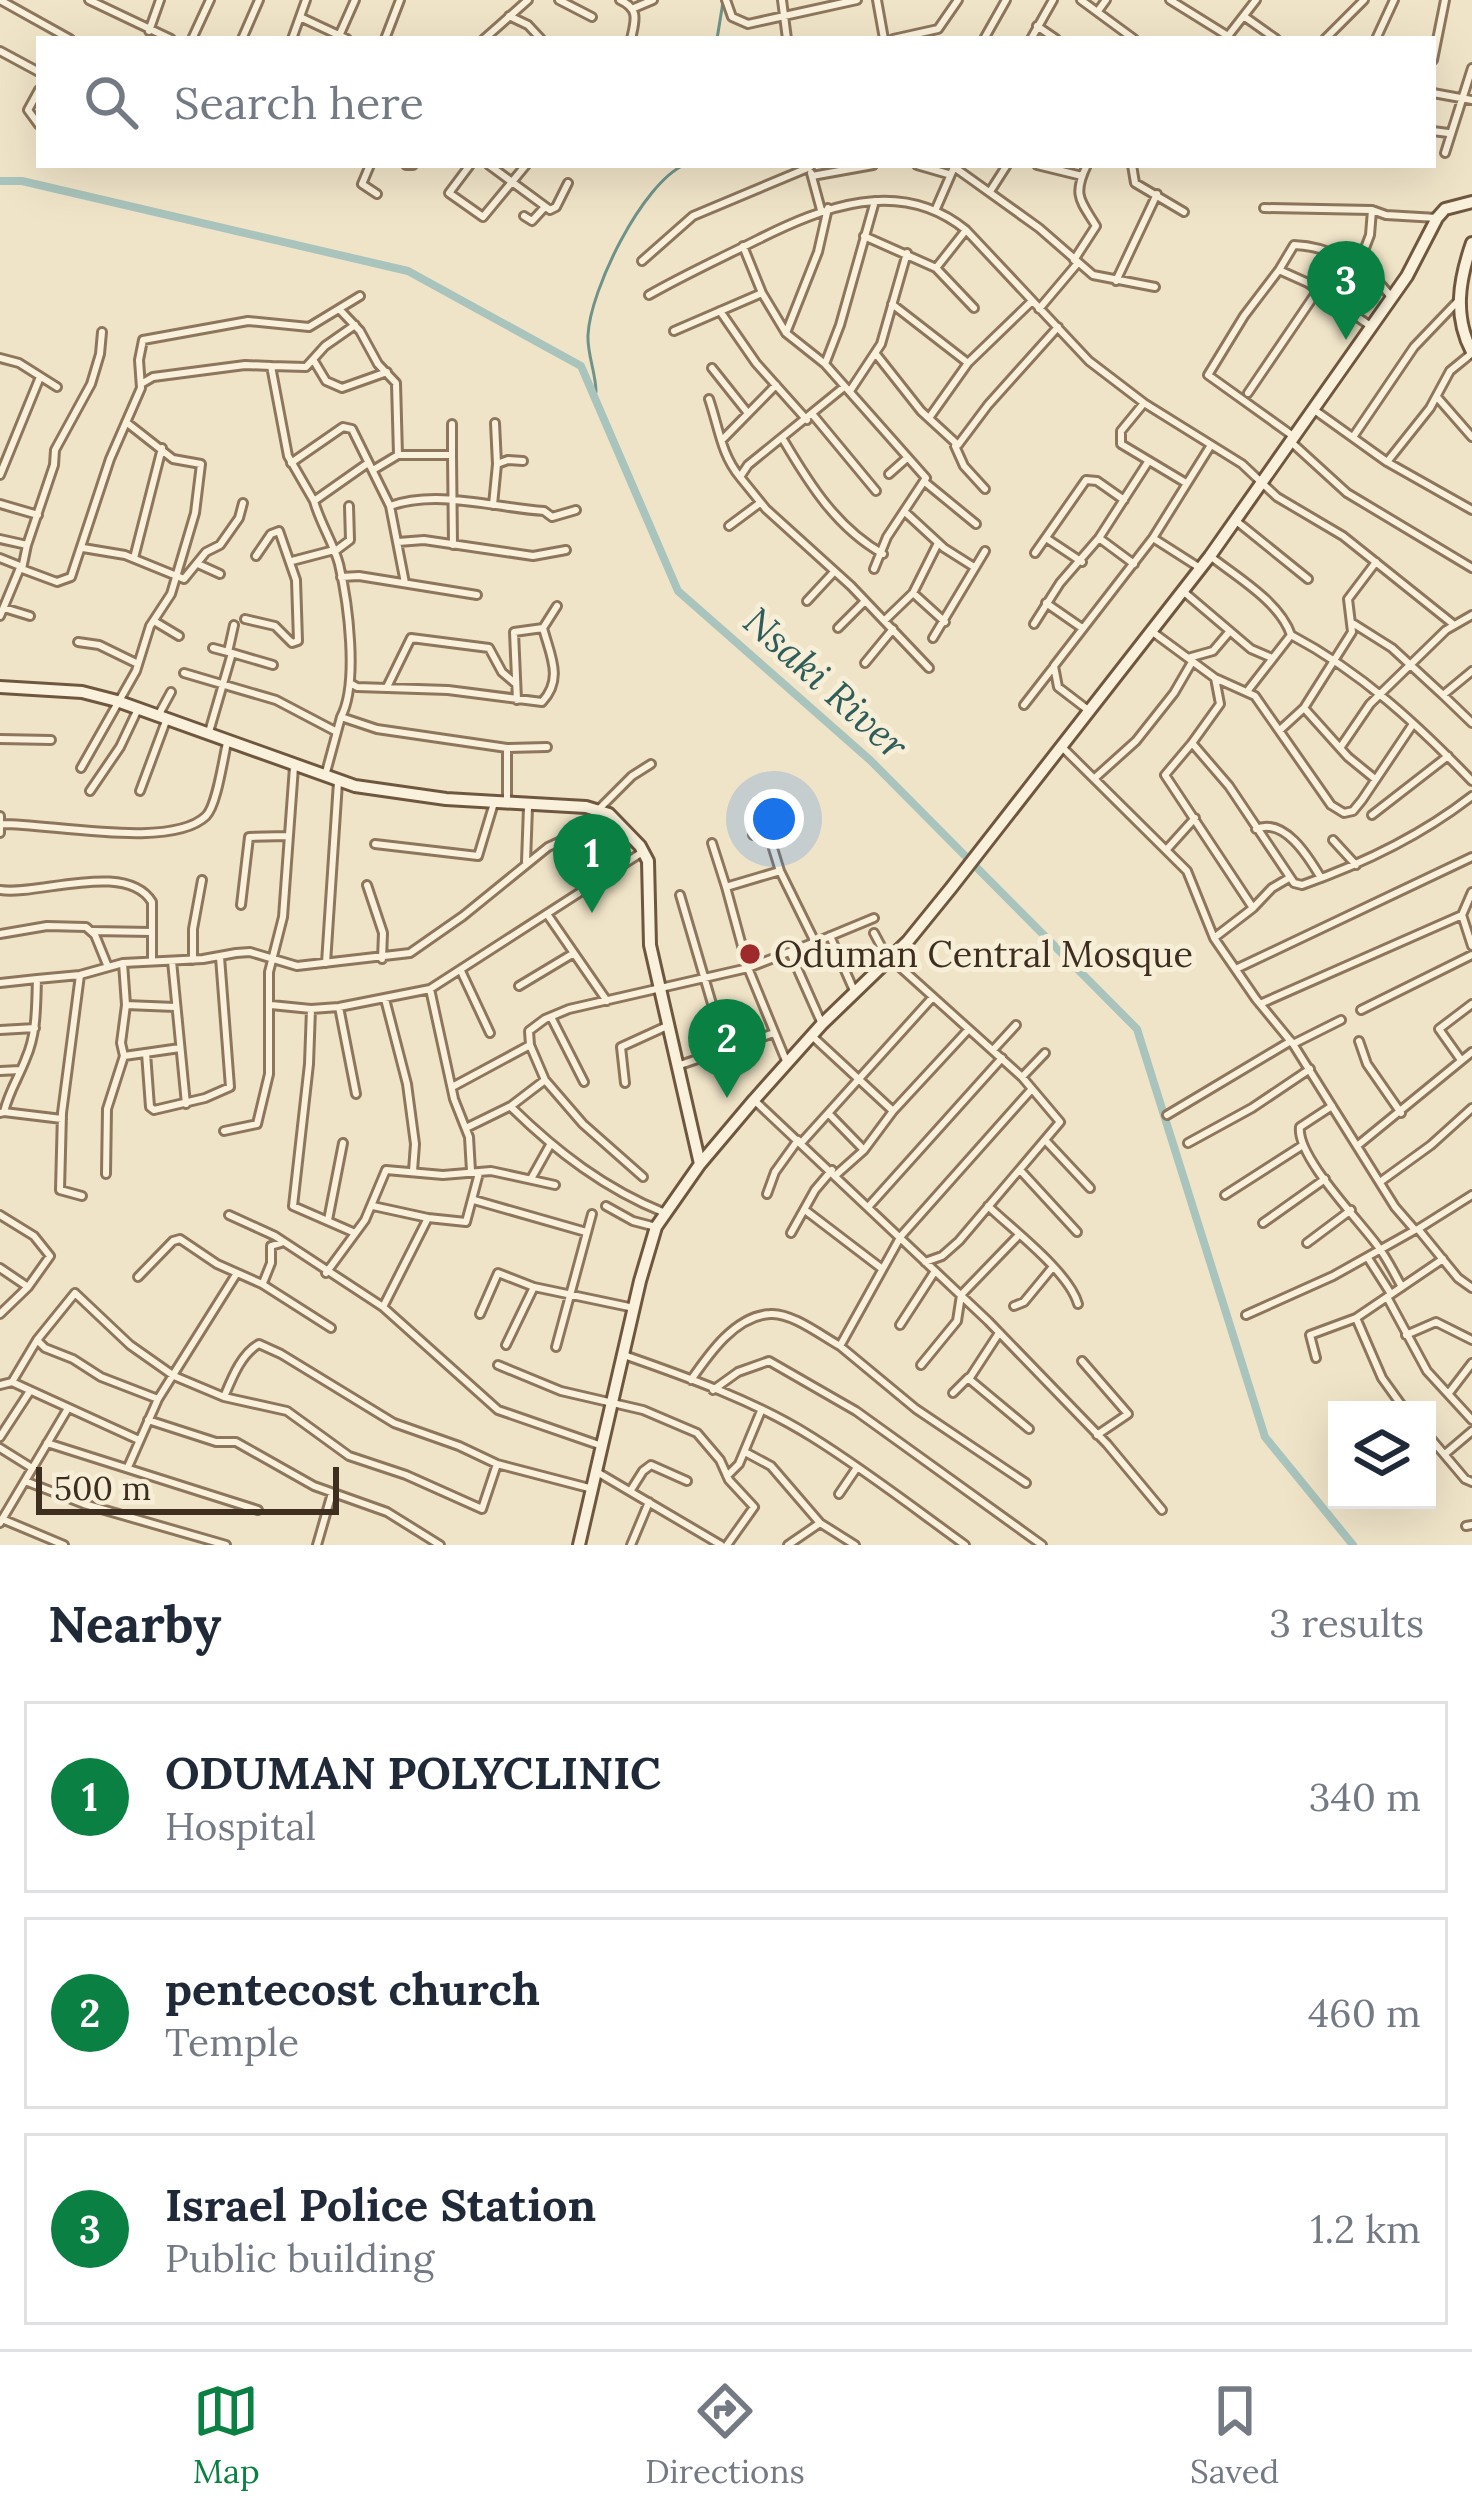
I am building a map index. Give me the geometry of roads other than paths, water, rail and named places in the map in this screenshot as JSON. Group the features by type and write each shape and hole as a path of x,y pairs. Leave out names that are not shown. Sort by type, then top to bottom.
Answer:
{"street":[{"path":"0,0 65,36"},
{"path":"89,0 163,36"},
{"path":"106,9 111,0"},
{"path":"149,31 160,0"},
{"path":"193,36 210,0"},
{"path":"243,36 259,0"},
{"path":"293,36 306,0"},
{"path":"343,36 355,0"},
{"path":"386,36 400,0"},
{"path":"559,0 592,17"},
{"path":"620,0 634,8"},
{"path":"634,8 652,0"},
{"path":"726,0 729,14 738,23 755,24 856,0"},
{"path":"782,0 787,36"},
{"path":"877,0 883,36"},
{"path":"908,36 938,29 958,0"},
{"path":"986,36 1006,0"},
{"path":"1032,36 1053,0"},
{"path":"1081,0 1128,36"},
{"path":"1097,11 1106,0"},
{"path":"1171,0 1225,36"},
{"path":"1228,36 1256,0"},
{"path":"1328,36 1364,0"},
{"path":"1377,36 1394,0"},
{"path":"1436,45 1445,0"},
{"path":"487,36 522,1"},
{"path":"631,36 634,8"},
{"path":"509,16 539,36"},
{"path":"300,17 338,36"},
{"path":"1245,17 1272,36"},
{"path":"1037,26 1052,36"},
{"path":"0,51 36,71"},
{"path":"1444,153 1472,68"},
{"path":"1436,94 1472,100"},
{"path":"1436,132 1448,134"},
{"path":"369,168 362,184 377,194"},
{"path":"468,168 449,193 483,217 524,168"},
{"path":"493,168 544,208"},
{"path":"991,190 1005,168"},
{"path":"1049,168 1082,176"},
{"path":"1039,309 1076,262 1096,226 1080,205 1086,168"},
{"path":"1132,168 1132,180 1184,212"},
{"path":"642,261 693,216 811,169 825,209 818,252 786,333"},
{"path":"934,211 952,169 991,190 1093,275 1156,287"},
{"path":"524,216 532,221 544,208 556,207 568,183"},
{"path":"1116,281 1157,194"},
{"path":"825,364 875,200"},
{"path":"649,295 825,209 875,200 934,211 966,230 1089,361 1343,536 1453,623"},
{"path":"579,1545 634,1308 656,1227 665,1213 754,1100 822,1024 890,960 1061,746 1210,556 1391,297 1437,218 1445,209 1472,202"},
{"path":"1264,208 1372,210 1437,218"},
{"path":"1357,269 1370,236 1372,210"},
{"path":"936,268 966,230"},
{"path":"864,236 936,268 974,308"},
{"path":"1388,462 1437,397 1450,371 1472,352 1462,329 1459,299 1472,243"},
{"path":"1391,297 1330,249 1297,244 1247,310 1208,375 1292,438 1347,493 1472,568"},
{"path":"743,247 786,333 825,364 926,483 976,524"},
{"path":"740,478 748,465 847,389 876,354 907,253"},
{"path":"1279,270 1318,290 1369,326"},
{"path":"1248,393 1318,290"},
{"path":"674,331 762,293"},
{"path":"0,558 54,581 66,581 74,573 85,530 141,384 140,346 147,338 248,321 309,327 360,296"},
{"path":"1353,437 1414,346 1459,299"},
{"path":"929,418 968,363 1031,302"},
{"path":"892,304 968,363"},
{"path":"341,310 399,392 398,455"},
{"path":"720,311 776,385 877,490"},
{"path":"141,384 153,377 245,365 300,369 355,325"},
{"path":"956,446 1058,327"},
{"path":"30,616 2,612 38,515 55,450 91,384 102,332"},
{"path":"876,354 956,446 962,463 985,489"},
{"path":"0,358 19,363 57,387"},
{"path":"314,362 326,381 342,388 387,372"},
{"path":"271,366 291,463 314,501 341,577 350,683 325,776"},
{"path":"712,368 747,412"},
{"path":"0,475 40,377"},
{"path":"723,439 776,385"},
{"path":"1437,397 1472,437"},
{"path":"709,400 723,439 724,457 740,478 928,668"},
{"path":"1144,403 1121,430 1123,446 1186,483"},
{"path":"1312,409 1388,462 1472,510"},
{"path":"81,767 139,664 154,621 171,594 194,518 202,465 173,459 126,422"},
{"path":"452,424 453,545"},
{"path":"494,505 495,424"},
{"path":"291,463 346,426 354,432 390,506 405,584"},
{"path":"783,440 828,509 883,554"},
{"path":"1024,705 1153,538 1212,444"},
{"path":"134,558 162,448"},
{"path":"314,501 370,466 398,455 452,455"},
{"path":"889,474 907,458"},
{"path":"497,464 523,461"},
{"path":"1034,624 1099,538 1148,462"},
{"path":"1035,553 1086,480 1097,481 1124,500"},
{"path":"874,569 887,537 926,483"},
{"path":"390,506 418,500 452,502 544,511 552,517 577,510"},
{"path":"729,526 760,502"},
{"path":"83,548 134,558 184,579 206,552 220,545 243,503"},
{"path":"0,504 38,515"},
{"path":"292,561 334,551 350,540 349,506"},
{"path":"905,512 938,543 974,567"},
{"path":"1235,520 1308,579"},
{"path":"245,619 275,626 290,642 297,642 292,561 279,531 271,534 256,556"},
{"path":"1046,538 1082,562"},
{"path":"1099,538 1134,564"},
{"path":"1153,538 1200,568"},
{"path":"0,539 27,545"},
{"path":"398,542 415,539 533,556 566,550"},
{"path":"884,620 913,593 938,543"},
{"path":"933,638 985,551"},
{"path":"1210,556 1273,607 1291,635 1347,667 1472,781"},
{"path":"1376,562 1348,599 1354,624 1412,665 1472,723"},
{"path":"198,564 220,574"},
{"path":"807,601 834,572"},
{"path":"341,577 477,595"},
{"path":"1182,590 1252,649 1272,658"},
{"path":"913,593 945,622"},
{"path":"838,628 865,600"},
{"path":"1046,603 1082,628"},
{"path":"543,628 557,606"},
{"path":"1340,748 1380,696 1453,623 1472,616"},
{"path":"154,621 179,636"},
{"path":"1280,730 1304,708 1354,624"},
{"path":"208,735 234,625"},
{"path":"350,683 539,703 553,690 554,662 543,628"},
{"path":"517,700 515,630 543,628"},
{"path":"865,663 892,629"},
{"path":"1151,630 1215,678 1248,690 1337,810 1353,811 1413,724"},
{"path":"1096,777 1136,741 1174,693 1190,660 1200,651 1214,651 1230,631"},
{"path":"1248,690 1291,635"},
{"path":"387,687 411,638 490,648 502,672 516,684"},
{"path":"78,642 100,645 139,664"},
{"path":"213,648 273,665"},
{"path":"1054,666 1058,687 1088,710"},
{"path":"1444,695 1472,671"},
{"path":"184,673 276,700 335,731"},
{"path":"1215,678 1221,702 1165,776 1253,908"},
{"path":"0,687 82,692 117,701 338,782 446,800 604,812 644,850 648,861 650,945 700,1164"},
{"path":"140,791 171,692"},
{"path":"1304,708 1375,778"},
{"path":"90,791 120,747 138,709"},
{"path":"341,717 377,729 507,748 547,747"},
{"path":"0,739 51,740"},
{"path":"0,833 0,820 158,833 202,819 213,802 227,743"},
{"path":"1192,743 1229,786 1289,878 1303,885 1355,866 1437,822 1472,796"},
{"path":"1061,746 1168,848 1195,885 1214,938 1259,1004 1292,1042 1380,1181 1416,1229 1472,1288"},
{"path":"375,844 478,856 484,829 500,803 507,748"},
{"path":"1372,815 1448,756"},
{"path":"0,983 80,975 123,964 250,952 297,966 410,953 550,845 600,823 632,776 651,764"},
{"path":"224,1131 258,1121 269,1074 268,982 283,917 294,766"},
{"path":"326,963 338,782"},
{"path":"526,862 528,805"},
{"path":"1168,848 1195,818"},
{"path":"1256,829 1280,828 1321,878"},
{"path":"241,905 249,837 287,836"},
{"path":"753,836 764,836 770,842 815,942"},
{"path":"1333,840 1355,866"},
{"path":"712,843 748,968 787,1063"},
{"path":"271,1005 310,1010 430,989 644,850"},
{"path":"1238,968 1472,857"},
{"path":"726,886 780,871"},
{"path":"1214,938 1289,878"},
{"path":"193,960 202,880"},
{"path":"0,890 75,881 137,888 152,902 152,961"},
{"path":"368,885 382,933 382,959"},
{"path":"1361,1010 1472,951 1462,915 1472,892"},
{"path":"680,895 737,1070"},
{"path":"547,914 607,1001"},
{"path":"1259,1004 1462,915"},
{"path":"643,1178 583,1124 544,1080 529,1031 551,1016 748,968 874,918"},
{"path":"0,934 75,925 92,931 152,932"},
{"path":"92,931 107,968"},
{"path":"874,933 890,960 994,1050 1060,1119 1021,1171 947,1252 926,1262"},
{"path":"830,937 856,995"},
{"path":"790,952 822,1024"},
{"path":"519,986 574,953"},
{"path":"146,1053 154,1111 230,1087 220,957"},
{"path":"172,961 186,1104"},
{"path":"106,1174 107,1109 124,1056 123,964"},
{"path":"461,971 490,1033"},
{"path":"80,975 62,1119 61,1190 82,1196"},
{"path":"37,980 34,1028 2,1112 62,1119"},
{"path":"373,1206 466,1222 474,1200 475,1171 430,989"},
{"path":"767,1194 775,1172 801,1141 932,998"},
{"path":"386,999 407,1084 415,1144 412,1172"},
{"path":"1461,1060 1439,1029 1472,1004"},
{"path":"126,1005 175,1007"},
{"path":"339,1007 356,1094"},
{"path":"310,1010 309,1064 293,1206 355,1234"},
{"path":"551,1016 584,1082"},
{"path":"1167,1115 1292,1042 1341,1020"},
{"path":"625,1083 621,1046 670,1025"},
{"path":"994,1050 1016,1025"},
{"path":"0,1030 34,1028"},
{"path":"791,1233 815,1190 863,1150 968,1030"},
{"path":"680,1065 774,1033"},
{"path":"811,1036 893,1111"},
{"path":"1359,1041 1367,1064 1401,1113"},
{"path":"452,1087 530,1045"},
{"path":"124,1056 180,1048"},
{"path":"1357,1146 1472,1052"},
{"path":"1022,1077 1045,1053"},
{"path":"868,1206 1002,1058"},
{"path":"1188,1143 1310,1069"},
{"path":"0,1071 20,1070"},
{"path":"466,1128 511,1106 544,1080"},
{"path":"840,1346 901,1236 1031,1090"},
{"path":"754,1100 1000,1333 1162,1510"},
{"path":"511,1106 550,1145 620,1192 665,1213"},
{"path":"1332,1106 1300,1126 1303,1145 1382,1251 1402,1287"},
{"path":"1380,1181 1472,1108"},
{"path":"829,1114 863,1150"},
{"path":"1046,1141 1090,1188"},
{"path":"328,1220 343,1143"},
{"path":"531,1179 550,1145"},
{"path":"1225,1195 1303,1145"},
{"path":"326,1273 373,1206 382,1173 475,1171 555,1185"},
{"path":"1021,1171 1077,1232"},
{"path":"1263,1223 1325,1179"},
{"path":"1246,1315 1382,1251 1471,1199"},
{"path":"474,1200 586,1232"},
{"path":"988,1205 1072,1289 1078,1304"},
{"path":"606,1206 632,1221 656,1227"},
{"path":"806,1210 881,1268"},
{"path":"1307,1243 1351,1210"},
{"path":"556,1347 592,1214"},
{"path":"0,1215 34,1236 50,1254 28,1287 0,1314"},
{"path":"229,1215 383,1307 498,1410 602,1446"},
{"path":"383,1307 428,1218"},
{"path":"921,1365 956,1321 961,1295 1018,1236"},
{"path":"138,1277 176,1239 332,1328"},
{"path":"262,1284 271,1263 270,1249 281,1243"},
{"path":"1368,1258 1427,1371 1472,1420"},
{"path":"1316,1358 1310,1335 1356,1318 1443,1259"},
{"path":"0,1268 28,1287"},
{"path":"1014,1306 1052,1268"},
{"path":"900,1325 935,1271"},
{"path":"128,1467 158,1399 237,1273"},
{"path":"480,1314 498,1273 534,1287 634,1308"},
{"path":"506,1345 534,1287"},
{"path":"12,1382 37,1340 75,1293 130,1345 174,1376 224,1397 287,1412 349,1456 482,1509 497,1464"},
{"path":"691,1380 727,1335 766,1314 786,1318 840,1346 920,1412 1026,1483"},
{"path":"1356,1318 1382,1378 1399,1401"},
{"path":"1406,1335 1436,1322 1472,1340"},
{"path":"953,1393 1000,1333"},
{"path":"37,1340 101,1377 158,1399"},
{"path":"224,1397 245,1356 259,1344 394,1424 497,1464 592,1488"},
{"path":"624,1355 691,1380 815,1439 964,1545"},
{"path":"713,1390 738,1372 769,1361 856,1411 1042,1545"},
{"path":"1082,1361 1128,1414 1097,1435"},
{"path":"1449,1393 1472,1364"},
{"path":"498,1365 561,1390 614,1400 697,1433 754,1507 724,1545 597,1472"},
{"path":"968,1378 1029,1429"},
{"path":"0,1385 12,1382 140,1440"},
{"path":"0,1437 30,1391"},
{"path":"64,1545 1,1521 67,1410"},
{"path":"727,1476 745,1452 761,1411"},
{"path":"148,1420 216,1442 236,1442 332,1493 387,1512 440,1545"},
{"path":"1445,1454 1472,1431"},
{"path":"47,1443 258,1510"},
{"path":"1436,1444 1472,1481"},
{"path":"0,1448 32,1468"},
{"path":"745,1452 772,1466 820,1523 848,1543"},
{"path":"631,1490 651,1465 687,1481"},
{"path":"839,1494 856,1469"},
{"path":"25,1480 84,1504 226,1545"},
{"path":"317,1545 332,1493"},
{"path":"631,1545 649,1502"},
{"path":"788,1545 820,1523"}],"waterway":[{"path":"717,36 723,2"},
{"path":"596,392 588,335 598,292 636,215 680,168"},
{"name":"Nsaki River","path":"0,181 22,181 408,271 581,366 678,591 870,760 1137,1029 1265,1437 1353,1545"}],"place":[{"name":"Israel Police Station","path":"1346,340"},
{"name":"ODUMAN POLYCLINIC","path":"592,913"},
{"name":"Oduman Central Mosque","path":"750,954"},
{"name":"pentecost church","path":"727,1098"}]}
